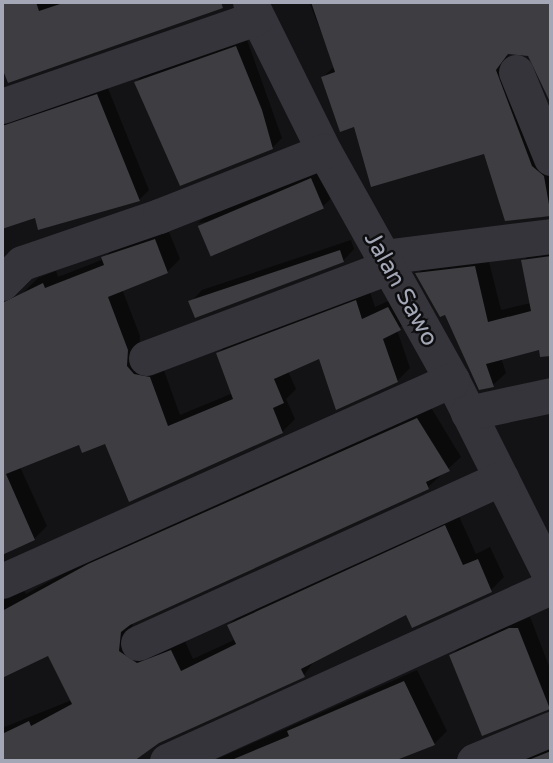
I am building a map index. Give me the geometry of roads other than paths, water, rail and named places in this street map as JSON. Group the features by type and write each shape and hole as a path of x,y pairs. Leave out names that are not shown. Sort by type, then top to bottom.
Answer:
{"street":[{"path":"2,106 253,10"},
{"name":"Jalan Sawo","path":"253,10 324,151 452,380 501,478 539,528 551,578"},
{"path":"516,72 551,158"},
{"path":"2,283 22,263 159,216 324,151"},
{"path":"146,358 385,262 551,236"},
{"path":"2,581 452,380"},
{"path":"468,413 551,395"},
{"path":"138,643 501,478"},
{"path":"167,761 551,587"},
{"path":"474,761 551,729"}]}
